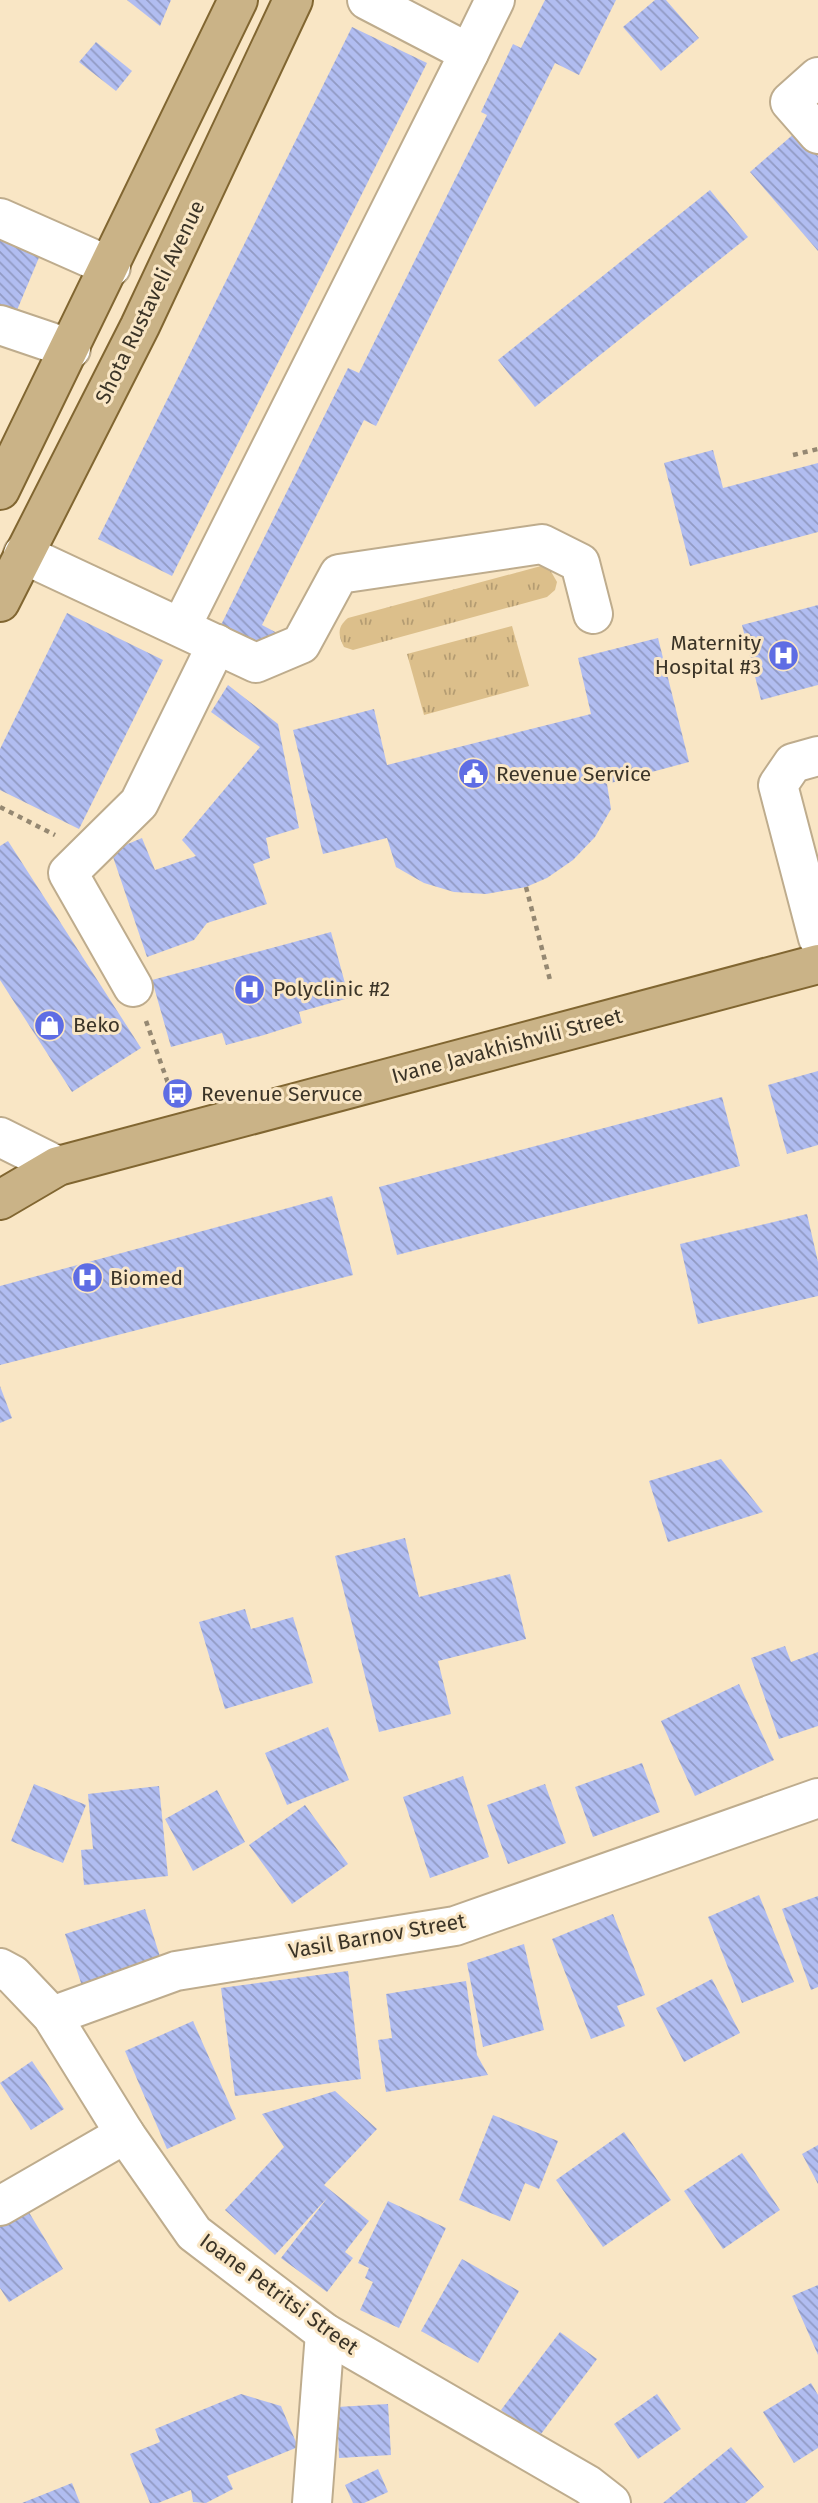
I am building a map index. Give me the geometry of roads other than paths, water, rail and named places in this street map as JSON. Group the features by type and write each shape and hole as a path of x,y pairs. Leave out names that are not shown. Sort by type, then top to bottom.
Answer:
{"main road":[{"path":"0,490 111,267 238,0"},
{"name":"Shota Rustaveli Avenue","path":"0,601 140,326 293,0"},
{"name":"Ivane Javakhishvili Street","path":"0,1200 11,1196 58,1166 818,964"},
{"path":"0,1172 58,1166"}],"street":[{"path":"367,0 469,53"},
{"path":"181,627 495,0"},
{"path":"818,77 790,102 818,134"},
{"path":"0,218 111,267"},
{"path":"0,325 71,349"},
{"path":"23,554 256,663 301,644 339,574 542,544 580,563 593,614"},
{"path":"134,987 68,873 139,803 217,644"},
{"path":"818,756 793,762 778,785 818,938"},
{"path":"0,1137 58,1166"},
{"name":"Vasil Barnov Street","path":"52,2016 176,1971 455,1926 818,1798"},
{"name":"Ioane Petritsi Street","path":"0,1968 12,1975 52,2016 125,2134 194,2232 325,2333 588,2485 611,2503"},
{"path":"0,2206 125,2134"},
{"path":"312,2503 325,2333"}],"place":[{"name":"Maternity Hospital #3","path":"784,655"},
{"name":"Revenue Service","path":"473,774"},
{"name":"Polyclinic #2","path":"250,989"},
{"name":"Beko","path":"50,1025"},
{"name":"Revenue Servuce","path":"178,1094"},
{"name":"Biomed","path":"87,1278"}]}
